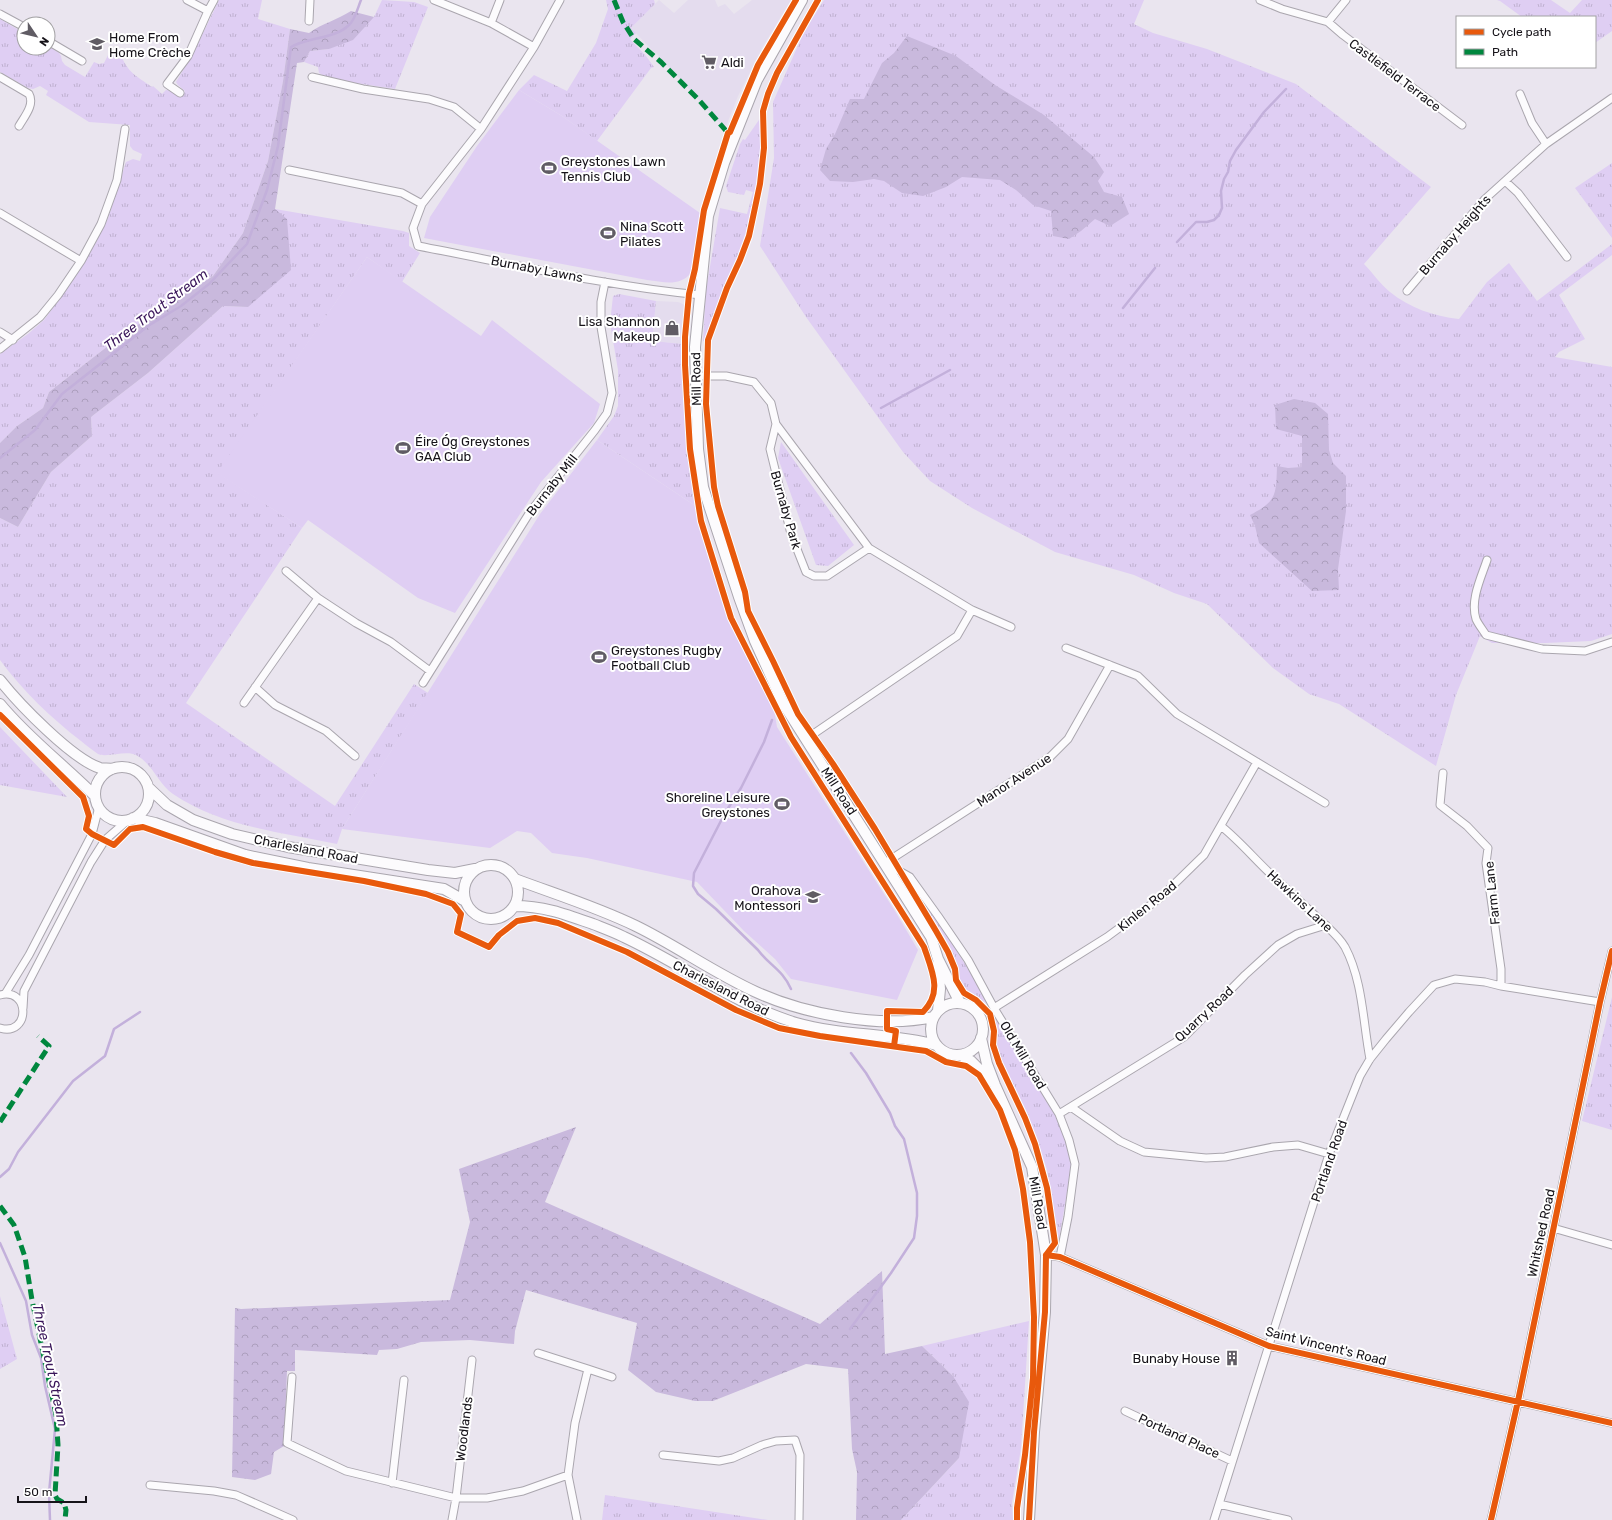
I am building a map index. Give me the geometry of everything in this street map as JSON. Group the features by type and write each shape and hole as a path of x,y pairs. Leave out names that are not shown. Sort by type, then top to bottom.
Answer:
{"main road":[{"name":"Mill Road","path":"802,0 757,80 724,164 708,216 695,348 698,450 704,487 728,568 755,641 783,703 931,937 938,959 960,1003"},
{"path":"0,680 14,697 58,740 83,759 100,768 127,767 142,775 149,788 149,800 146,806 138,815 130,819 115,820 110,818 99,807 95,796 35,741 0,704"},
{"path":"95,796 97,784 100,778 112,768"},
{"name":"Charlesland Road","path":"149,788 167,805 193,820 232,834 288,847 428,870 455,873 475,869"},
{"name":"Charlesland Road","path":"130,819 155,823 245,855 308,868 444,889 465,901"},
{"path":"488,865 500,866 511,873 515,878 518,886 518,894 514,906 502,917 490,919 477,915 471,910 465,901 464,885 468,877 475,869 488,865"},
{"name":"Charlesland Road","path":"515,878 611,915 661,939 756,992 797,1007 828,1014 871,1020 919,1021 936,1014"},
{"name":"Charlesland Road","path":"514,906 546,908 571,916 624,937 728,994 763,1011 797,1023 845,1032 918,1040 936,1045"},
{"name":"Mill Road","path":"936,1014 940,989 938,959"},
{"path":"960,1003 968,1005 977,1012 982,1024 981,1038 974,1048 968,1053 961,1055 949,1054 936,1045 932,1038 931,1029 936,1014 945,1006 960,1003"},
{"name":"Mill Road","path":"981,1038 987,1064 995,1085 1032,1167 1046,1255 1045,1312 1034,1432 1029,1520"},
{"name":"Mill Road","path":"961,1055 971,1061 995,1085"}],"street":[{"path":"187,0 208,11"},
{"path":"180,93 167,84 188,56 214,0"},
{"path":"310,0 310,21"},
{"path":"434,0 491,23 534,48"},
{"path":"491,23 500,0"},
{"name":"Burnaby Lawns","path":"560,0 534,48 481,129 422,204 413,228 418,246 644,289 701,295"},
{"path":"1260,0 1282,9 1328,22 1346,0"},
{"path":"0,14 16,23"},
{"name":"Castlefield Terrace","path":"1328,22 1462,126"},
{"path":"56,46 82,61"},
{"path":"0,77 29,94 31,97 32,102 19,126"},
{"path":"312,77 363,89 429,99 454,107 481,129"},
{"path":"1520,94 1532,123 1546,144"},
{"name":"Burnaby Heights","path":"1407,291 1485,199 1546,144 1612,98"},
{"path":"0,349 40,317 58,295 81,261 101,224 117,180 125,129"},
{"path":"290,170 402,193 422,204"},
{"path":"1505,181 1518,193 1567,257"},
{"path":"0,213 81,261"},
{"name":"Burnaby Mill","path":"423,684 530,512 607,413 612,393 601,327 601,302 605,282"},
{"path":"0,332 12,340"},
{"name":"Burnaby Park","path":"696,376 726,376 754,382 771,403 776,424 869,548 972,610 1011,627"},
{"name":"Burnaby Park","path":"776,424 770,449 791,534 806,572 814,576 827,576 869,548"},
{"path":"1487,560 1478,585 1474,606 1476,620 1486,635 1542,649 1585,651 1612,642"},
{"path":"286,571 318,598 356,623 391,642 430,671"},
{"path":"244,703 318,598"},
{"path":"806,739 957,636 972,610"},
{"path":"1066,648 1138,676 1177,714 1325,803"},
{"name":"Manor Avenue","path":"885,863 1050,757 1068,739 1110,665"},
{"path":"255,687 275,705 326,731 355,756"},
{"name":"Kinlen Road","path":"994,1008 1107,937 1160,898 1204,855 1257,762"},
{"name":"Farm Lane","path":"1443,772 1440,805 1466,826 1488,848 1486,863 1501,969 1501,986"},
{"path":"23,1008 17,998 3,995 29,955 89,841 99,807"},
{"path":"0,1028 9,1029 19,1024 24,1014 24,991 91,862 105,840 130,819"},
{"name":"Hawkins Lane","path":"1221,826 1231,834 1274,878 1333,931 1345,947 1355,973 1360,993 1370,1060"},
{"name":"Old Mill Road","path":"885,863 910,877 968,960 994,1008 1060,1114 1075,1164 1068,1217 1060,1257"},
{"name":"Quarry Road","path":"1060,1114 1184,1037 1244,975 1278,945 1297,934 1326,926"},
{"name":"Whitshed Road","path":"1491,1520 1518,1401 1600,1002 1612,951"},
{"name":"Portland Road","path":"1214,1520 1330,1154 1360,1076 1370,1060 1409,1012 1434,985 1455,979 1485,982 1600,1002"},
{"path":"1071,1107 1120,1141 1144,1152 1206,1158 1225,1157 1273,1147 1298,1145 1330,1154"},
{"path":"1553,1228 1612,1245"},
{"name":"Saint Vincent's Road","path":"1046,1255 1060,1257 1269,1346 1612,1423"},
{"path":"538,1353 612,1377"},
{"name":"Woodlands","path":"452,1520 456,1498 472,1360"},
{"path":"577,1520 568,1475 575,1423 588,1369"},
{"path":"292,1377 287,1443 346,1471 456,1498 487,1498 508,1494 568,1475"},
{"path":"392,1483 404,1380"},
{"name":"Portland Place","path":"1125,1411 1232,1461"},
{"path":"663,1456 719,1461 733,1458 762,1445 776,1441 795,1440 800,1455 799,1520"},
{"path":"150,1485 214,1491 236,1496 294,1520"},
{"path":"1219,1504 1288,1520"}],"shaded area":[{"path":"659,0 674,13 688,0 715,0 718,7 725,4 734,14 752,0 791,0 762,48 738,96 725,129 656,53 631,28"},
{"path":"656,301 678,302 683,304 685,307 683,344 652,342"}],"green space":[{"path":"219,0 262,0 258,19 290,29 283,81 268,161 243,233 213,276 159,310 113,342 49,392 43,408 17,426 0,443 0,354 28,334 44,320 67,289 108,218 126,162 133,159 140,161 142,154 133,150 130,146 130,125 89,122 46,95 48,91 40,86 33,89 28,88 0,72 0,19 16,28 16,56 56,56 56,51 61,56 65,65 85,77 94,62 99,64 104,63 110,51 120,53 129,69 162,94 166,90 173,91 180,97 185,91 176,82 193,54"},
{"path":"382,0 414,2 428,7 395,89 330,79 319,73 318,67 304,62 310,51 329,49 374,17"},
{"path":"606,0 654,0 655,4 631,28 636,33 630,39 654,67 651,68 597,141 562,116 519,90 534,75 567,91 596,43 608,9"},
{"path":"824,0 1144,0 1134,24 1153,33 1207,49 1296,84 1431,187 1364,264 1383,286 1398,298 1414,307 1440,316 1459,319 1487,282 1509,263 1537,301 1612,244 1612,255 1559,295 1585,339 1559,352 1555,357 1612,367 1612,634 1591,641 1545,643 1492,643 1480,636 1456,695 1436,766 1339,704 1309,694 1273,668 1207,604 1174,593 1134,575 1055,552 972,508 930,481 903,452 806,317 760,246 774,158 773,102 804,32"},
{"path":"1497,0 1551,0 1570,13 1582,0 1612,0 1612,31 1596,42 1596,16 1521,16"},
{"path":"351,11 374,17 353,40 329,49 310,51 304,62 297,63 275,209 287,219 291,270 248,307 223,306 148,373 91,417 92,436 51,472 18,527 0,518 0,443 17,426 43,408 49,392 113,342 159,310 213,276 243,233 268,161 283,81 290,29 309,33"},
{"path":"907,36 956,56 995,85 1044,115 1094,157 1104,172 1098,181 1104,192 1122,197 1129,214 1110,226 1095,219 1069,239 1053,236 1051,211 1033,205 1016,190 1000,180 962,177 946,187 923,196 902,193 884,181 874,179 853,182 830,181 820,170 826,149 835,134 850,99 864,99 882,63 894,53"},
{"name":"Greystones Lawn Tennis Club","path":"519,90 562,116 700,213 691,273 676,282 647,280 424,238 430,217 477,146"},
{"path":"761,117 760,164 753,213 745,243 717,307 706,342 703,341 706,290 720,208 747,214 753,192 746,190 744,195 728,192 726,186 740,144 743,139 745,140"},
{"path":"1612,163 1612,238 1575,188"},
{"path":"275,209 403,231 409,233 409,246 420,253 402,282 367,257 218,473 302,528 186,703 335,806 414,684 428,693 342,829 337,844 252,827 211,814 191,805 168,790 147,763 136,755 127,753 102,755 89,748 48,713 18,682 0,660 0,518 18,527 51,472 92,436 91,417 148,373 223,306 248,307"},
{"name":"Éire Óg Greystones GAA Club","path":"367,257 481,336 492,320 600,404 594,423 541,482 455,613 418,598 308,520 302,528 217,473"},
{"path":"619,294 656,301 652,342 683,344 684,406 697,507 597,440 614,416 618,406 618,370 610,323 613,296"},
{"path":"1294,399 1315,403 1328,414 1329,450 1333,463 1346,476 1346,511 1338,569 1339,590 1312,591 1259,543 1255,526 1250,515 1265,506 1273,496 1276,484 1277,466 1288,468 1302,467 1302,436 1276,429 1275,405"},
{"name":"Greystones Rugby Football Club","path":"597,440 697,507 700,527 729,621 774,709 777,727 895,911 918,950 897,1000 791,979 775,959 744,931 697,882 587,858 552,853 531,833 517,831 490,848 342,829 540,514"},
{"path":"781,442 854,545 828,566 816,565 778,458"},
{"path":"0,727 67,797 0,785"},
{"path":"915,888 933,911 1051,1107 1064,1134 1072,1164 1059,1239 1056,1236 1047,1170 1037,1138 1025,1108 998,1055 994,1016 985,1002 970,993 962,984 951,949 938,926 913,890"},
{"path":"1612,997 1612,1130 1582,1121"},
{"path":"576,1127 545,1202 820,1324 882,1271 885,1354 922,1346 953,1376 969,1402 959,1458 901,1520 856,1520 857,1472 852,1449 848,1369 806,1364 713,1401 695,1401 656,1392 628,1370 637,1323 526,1290 515,1331 514,1344 470,1340 421,1342 397,1349 379,1350 377,1355 295,1350 295,1371 287,1371 284,1446 274,1452 271,1474 255,1480 232,1477 235,1308 241,1309 450,1300 470,1222 459,1169"},
{"path":"0,1296 17,1359 0,1369"},
{"path":"1029,1321 1021,1448 1012,1503 1013,1520 901,1520 959,1458 953,1376 922,1346"},
{"path":"605,1495 768,1520 602,1520"}],"waterway":[{"name":"Three Trout Stream","path":"0,458 35,430 62,394 148,326 181,306 209,284 247,244 267,190 278,146 291,47 305,41 343,30 353,20 361,0"},
{"path":"1177,242 1196,222 1207,222 1214,220 1219,215 1222,208 1221,191 1224,179 1228,172 1230,161 1236,150 1264,112 1286,89"},
{"path":"1123,308 1155,268"},
{"path":"881,408 950,370"},
{"path":"772,720 764,742 741,788 725,813 694,873 693,886 698,894 716,909 780,972 788,982 791,989"},
{"path":"0,1177 9,1169 18,1152 73,1081 105,1056 114,1029 140,1012"},
{"path":"850,1329 891,1273 914,1238 917,1216 917,1193 904,1139 895,1126 890,1113 866,1073 851,1053"},
{"name":"Three Trout Stream","path":"0,1243 26,1301 32,1335 41,1358 45,1386 55,1429 49,1493 50,1520"}],"marked path":[{"path":"614,0 623,22 634,39 661,62 699,100 728,133"},
{"path":"0,1122 49,1046 38,1036"},
{"path":"0,1206 14,1225 25,1257 32,1300 56,1415 58,1445 55,1495 57,1499 64,1503 66,1510 65,1520"}],"cycle path":[{"path":"796,0 758,65 730,132 728,133 704,210 695,269 689,294 685,337 685,365 690,449 701,521 731,618 791,737 924,947 930,964 934,981 933,997 923,1012 887,1011 887,1029 896,1031 894,1046"},
{"path":"818,0 777,73 768,94 763,111 764,148 760,184 749,236 727,288 708,340 706,404 714,487 718,506 745,592 748,611 798,714 833,764 875,829 936,931 948,952 955,969 956,980 964,993 976,1000 990,1014 994,1031 993,1045 999,1063 1025,1118 1035,1144 1047,1188 1055,1243 1046,1255"},
{"path":"0,715 83,797 89,816 86,829 92,834 114,845 130,829 143,827 215,852 253,863 364,881 426,894 453,904 461,914 457,932 489,947 499,935 517,921 535,918 558,923 627,952 736,1010 779,1028 820,1036 926,1051 946,1062 966,1066 979,1075 1000,1110 1015,1150 1023,1189 1030,1242 1034,1317 1033,1378 1025,1455 1017,1508 1017,1520"},
{"path":"1491,1520 1518,1401 1600,1002 1612,951"},
{"path":"1046,1255 1060,1257 1269,1346 1612,1423"},
{"path":"1029,1520 1034,1432 1045,1312 1046,1255"}],"place":[{"name":"Home From Home Crèche","path":"97,44"},
{"name":"Aldi","path":"709,62"},
{"name":"Greystones Lawn Tennis Club","path":"549,168"},
{"name":"Nina Scott Pilates","path":"608,233"},
{"name":"Lisa Shannon Makeup","path":"672,328"},
{"name":"Éire Óg Greystones GAA Club","path":"403,448"},
{"name":"Greystones Rugby Football Club","path":"599,657"},
{"name":"Shoreline Leisure Greystones","path":"782,804"},
{"name":"Orahova Montessori","path":"813,897"},
{"name":"Bunaby House","path":"1232,1358"}]}
